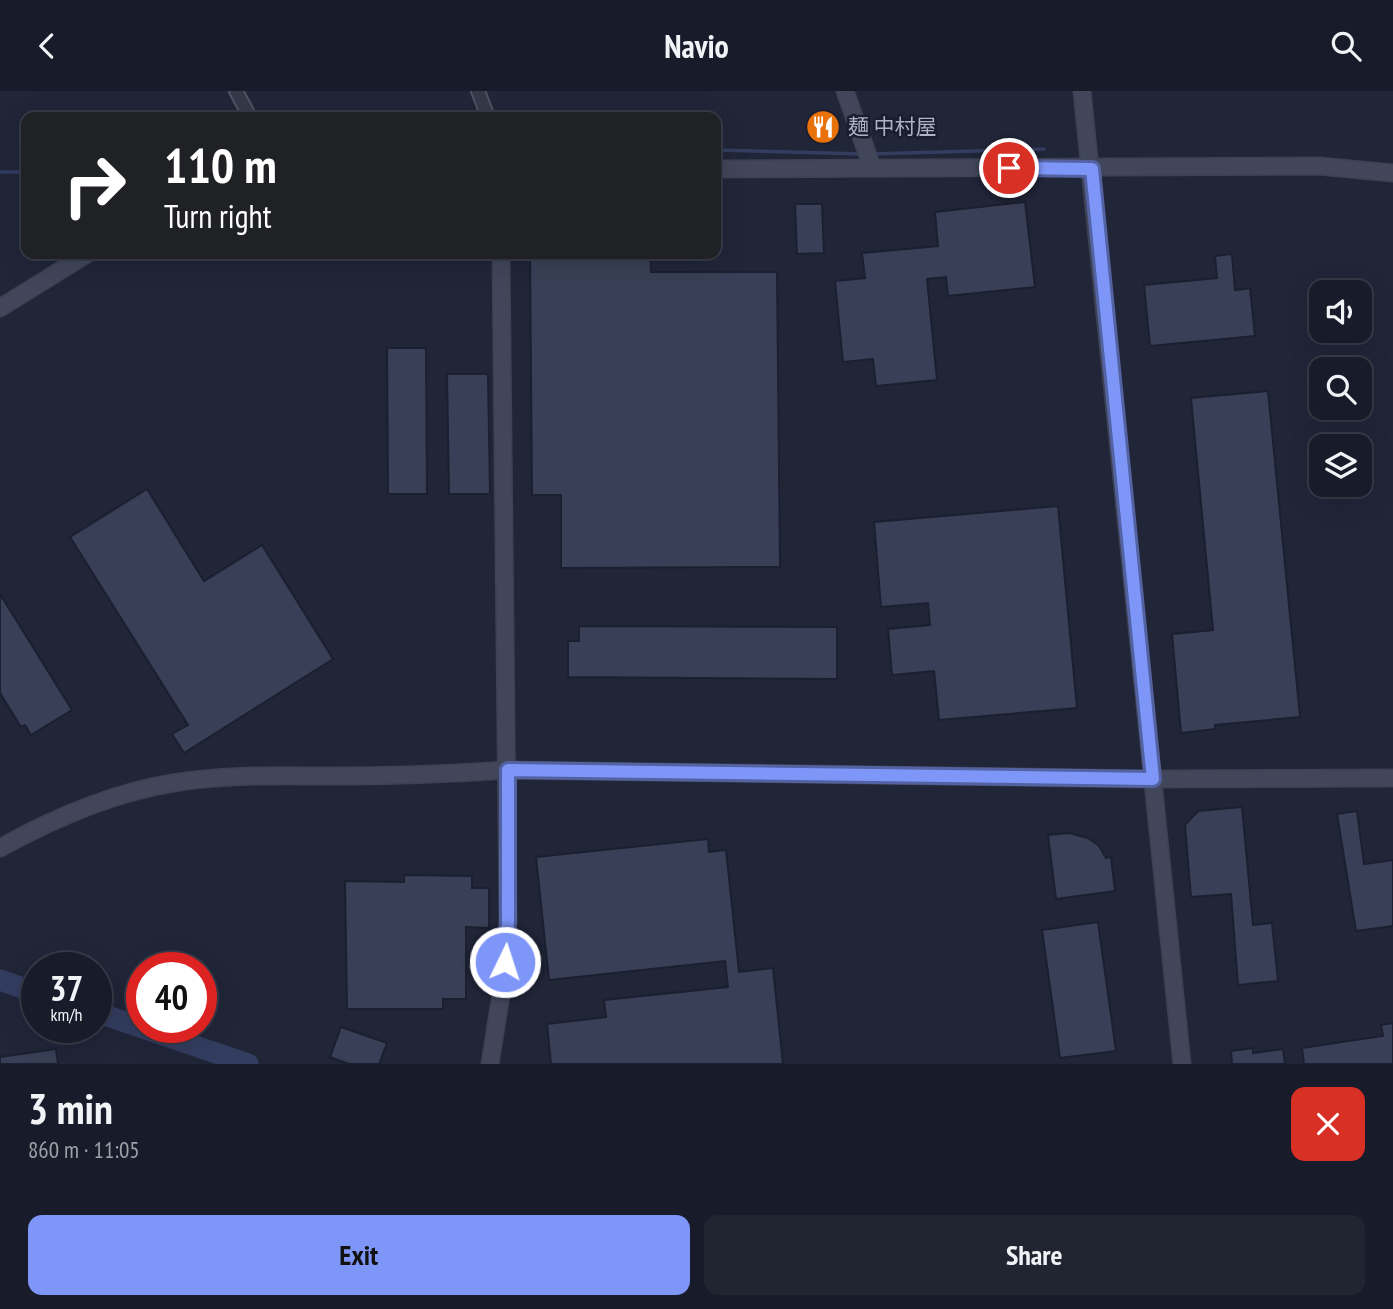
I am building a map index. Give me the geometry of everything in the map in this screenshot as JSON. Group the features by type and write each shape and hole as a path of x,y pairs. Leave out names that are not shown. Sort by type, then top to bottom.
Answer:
{"street":[{"path":"236,91 247,112"},
{"path":"478,91 486,112"},
{"path":"845,91 872,167"},
{"path":"1082,91 1182,1064"},
{"path":"721,169 1319,166 1393,173"},
{"path":"0,308 79,259"},
{"path":"491,1064 503,982 508,922 501,259"},
{"path":"0,848 36,828 122,794 174,783 230,776 418,776 508,770 1153,779 1393,778"}],"building":[{"name":"麺 中村屋","path":"827,112 835,136 818,142 810,118"},
{"path":"1025,202 1035,287 948,296 946,277 927,279 937,380 876,386 873,359 843,362 835,281 865,278 862,253 938,246 935,212"},
{"path":"795,204 822,204 824,253 797,254"},
{"path":"1232,254 1235,290 1250,288 1255,336 1150,346 1144,285 1217,278 1215,256"},
{"path":"530,259 650,259 651,272 777,272 780,567 561,568 561,495 532,495"},
{"path":"387,348 426,348 427,494 388,494"},
{"path":"447,374 488,374 490,494 449,494"},
{"path":"1268,391 1300,717 1215,725 1215,729 1181,733 1172,634 1213,630 1191,398"},
{"path":"147,489 204,581 262,545 333,659 184,753 172,734 188,725 70,537"},
{"path":"1058,506 1077,708 939,720 934,671 892,675 888,629 930,625 928,603 881,607 874,522"},
{"path":"0,594 72,710 31,735 25,725 21,727 0,693"},
{"path":"579,626 837,627 837,679 568,677 568,641 579,641"},
{"path":"1242,807 1253,925 1272,923 1278,981 1238,985 1231,894 1191,897 1185,825 1198,811"},
{"path":"1357,811 1364,864 1393,860 1393,926 1356,931 1337,814"},
{"path":"1069,833 1088,838 1099,846 1106,858 1111,857 1115,891 1056,899 1048,835"},
{"path":"708,839 709,852 726,850 739,972 773,968 783,1064 551,1064 547,1024 606,1017 604,1000 728,987 725,961 549,980 536,857"},
{"path":"404,875 472,876 472,888 489,888 489,928 466,927 466,999 443,999 443,1009 347,1009 345,881 404,882"},
{"path":"1098,922 1116,1051 1060,1058 1042,930"},
{"path":"1393,1023 1393,1064 1304,1064 1302,1048 1383,1036 1381,1025"},
{"path":"341,1027 387,1043 379,1064 349,1064 330,1057"},
{"path":"1253,1048 1253,1053 1283,1049 1285,1064 1232,1064 1231,1051"},
{"path":"56,1049 58,1064 0,1064 0,1057"}],"waterway":[{"path":"871,154 1044,149"},
{"path":"721,150 863,154"},
{"path":"0,172 21,172"},
{"path":"0,980 21,987"},
{"path":"112,1017 248,1064"}],"place":[{"name":"麺 中村屋","path":"823,127"}],"route":[{"path":"505,962 508,922 508,770 1153,779 1092,169 1009,168"}]}
